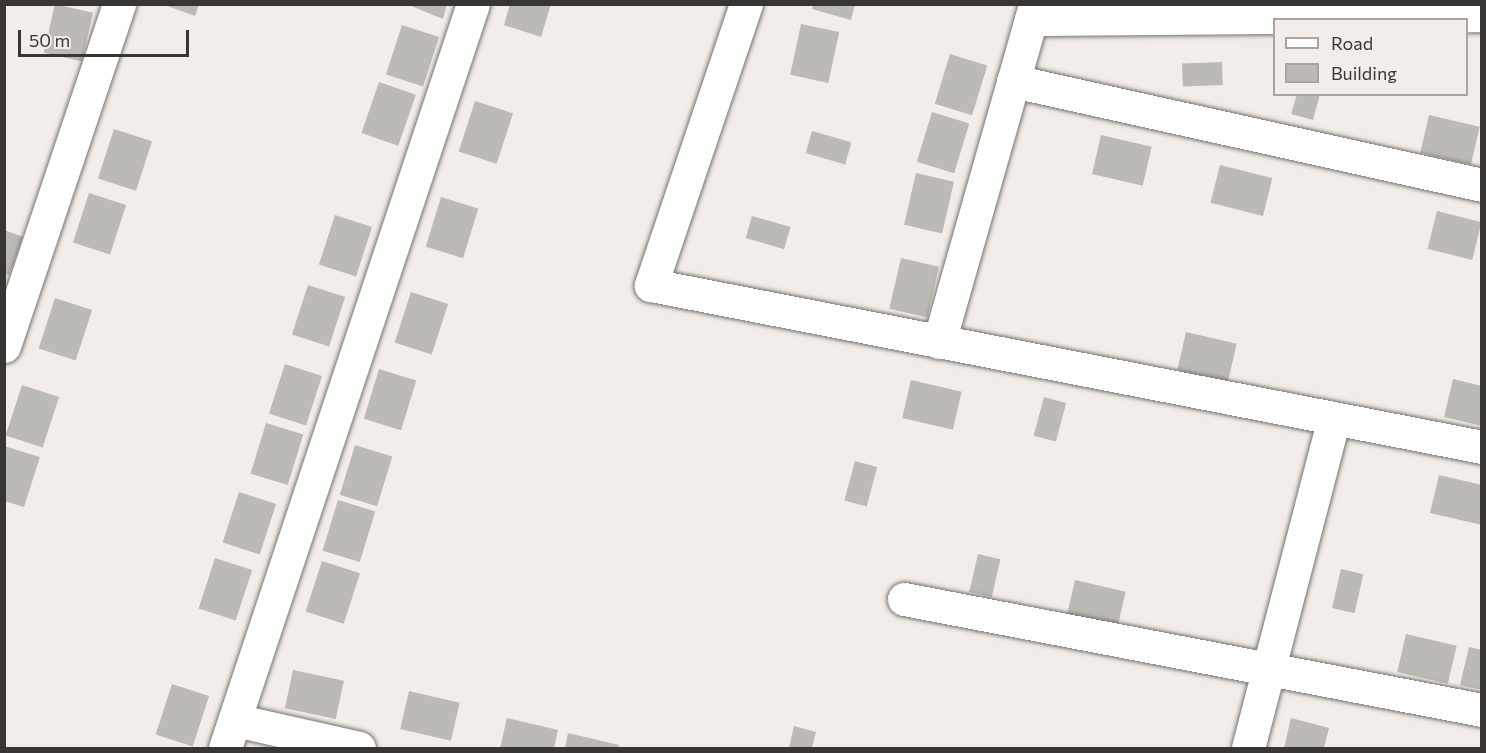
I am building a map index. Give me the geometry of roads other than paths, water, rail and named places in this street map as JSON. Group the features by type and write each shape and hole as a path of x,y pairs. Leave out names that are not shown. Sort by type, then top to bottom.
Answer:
{"street":[{"path":"4,346 119,4"},
{"path":"359,748 230,734 473,4"},
{"path":"746,4 651,285 1482,447"},
{"path":"939,342 1033,12 1482,15"},
{"path":"1013,81 1482,185"},
{"path":"1248,748 1334,419"},
{"path":"904,599 1482,710"}]}
